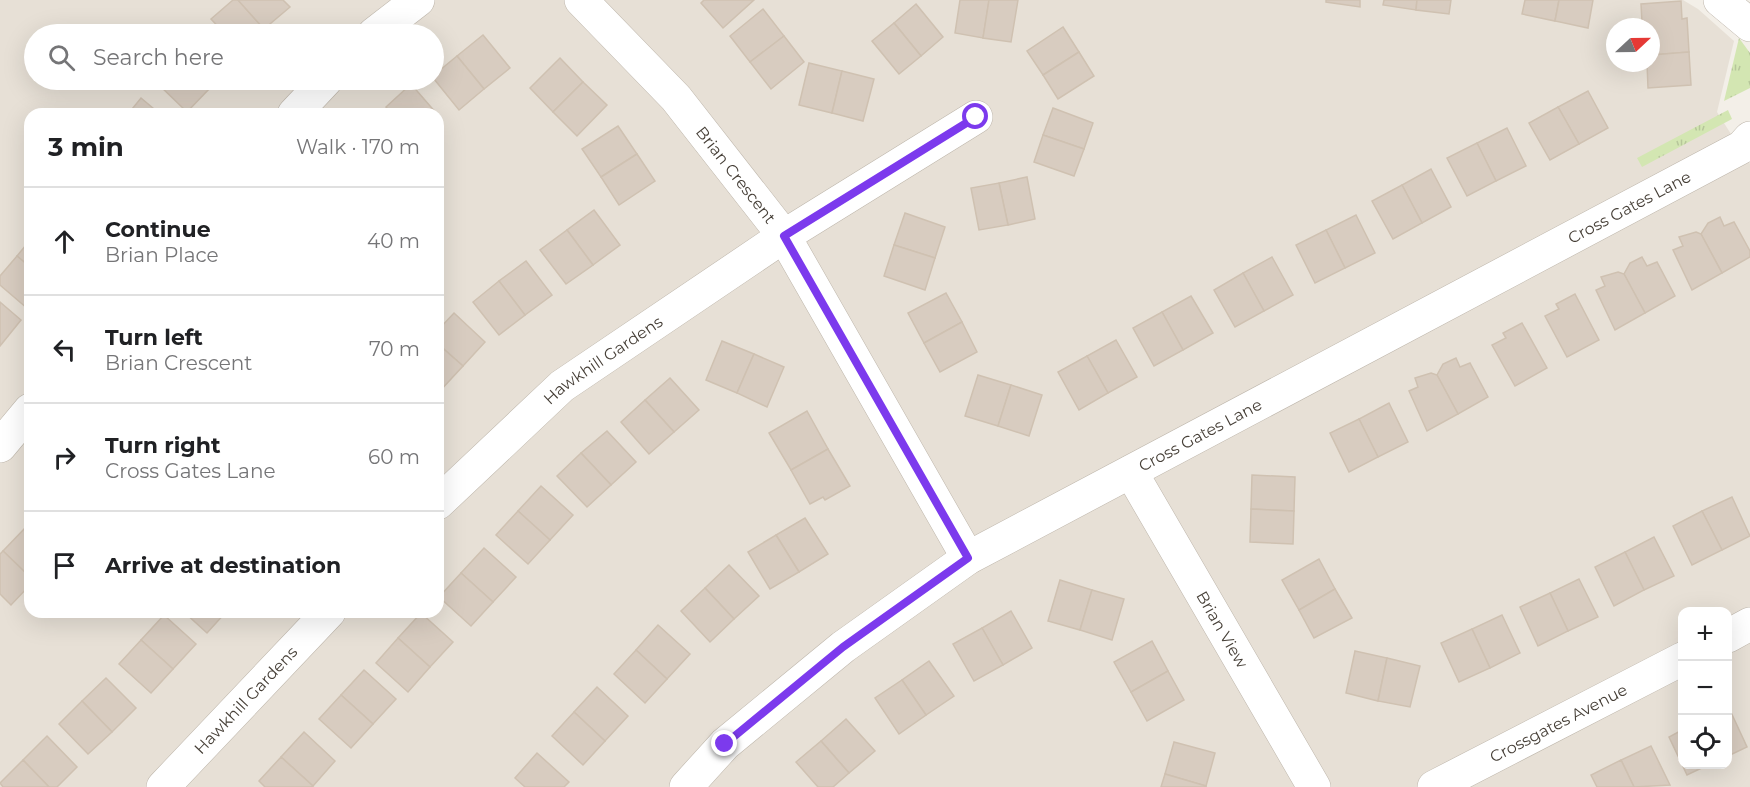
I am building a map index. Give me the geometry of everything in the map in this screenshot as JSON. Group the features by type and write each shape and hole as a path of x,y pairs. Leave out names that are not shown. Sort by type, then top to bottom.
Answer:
{"street":[{"path":"387,24 418,0"},
{"name":"Brian Crescent","path":"581,0 676,98 784,236 968,558"},
{"path":"1720,0 1750,25"},
{"path":"300,108 317,90"},
{"name":"Hawkhill Gardens","path":"444,497 562,386 784,236 976,117"},
{"name":"Cross Gates Lane","path":"686,787 725,744 843,647 968,558 1732,153 1750,138"},
{"path":"0,446 24,417"},
{"name":"Brian View","path":"1131,472 1314,787"},
{"name":"Hawkhill Gardens","path":"163,787 323,618"},
{"path":"1732,634 1750,624"},
{"name":"Crossgates Avenue","path":"1434,787 1679,661"}],"shaded area":[{"path":"0,0 1683,0 1698,9 1734,41 1717,112 1750,164 1750,787 0,787"}],"green space":[{"path":"1739,38 1750,53 1750,88 1724,101"},
{"path":"1728,110 1732,119 1642,167 1637,158"}],"building":[{"path":"233,0 238,0 260,24 216,24 211,19"},
{"path":"238,0 283,0 290,7 270,24 260,24"},
{"path":"704,0 754,0 723,28 701,3"},
{"path":"960,0 989,0 983,38 955,33"},
{"path":"989,0 1018,0 1011,42 983,38"},
{"path":"1326,0 1360,0 1360,7 1326,2"},
{"path":"1384,0 1417,0 1416,10 1383,5"},
{"path":"1417,0 1451,0 1449,14 1416,10"},
{"path":"1525,0 1559,0 1555,21 1522,14"},
{"path":"1559,0 1593,0 1588,28 1555,21"},
{"path":"1681,1 1682,19 1687,18 1689,52 1660,54 1660,18 1642,18 1641,4"},
{"path":"916,4 943,37 921,56 894,23"},
{"path":"763,9 784,36 750,62 730,36"},
{"path":"894,23 921,56 899,74 872,41"},
{"path":"1063,27 1079,52 1043,75 1027,51"},
{"path":"483,35 510,68 484,89 457,56"},
{"path":"784,36 804,62 771,89 750,62"},
{"path":"1079,52 1094,76 1058,99 1043,75"},
{"path":"1689,52 1691,85 1648,88 1647,72 1660,72 1660,54"},
{"path":"457,56 484,89 459,110 443,90 444,67"},
{"path":"560,58 583,82 553,112 530,88"},
{"path":"809,63 842,71 832,113 799,105"},
{"path":"842,71 874,79 863,121 832,113"},
{"path":"583,82 607,105 577,136 553,112"},
{"path":"164,90 208,90 191,108 183,108"},
{"path":"404,90 416,90 432,108 387,108"},
{"path":"1588,91 1608,128 1579,144 1558,107"},
{"path":"141,98 153,108 133,108"},
{"path":"1558,107 1579,144 1550,160 1529,123"},
{"path":"1053,108 1093,123 1084,149 1043,135"},
{"path":"618,126 637,154 601,177 582,149"},
{"path":"1507,128 1526,166 1496,181 1477,143"},
{"path":"1043,135 1084,149 1074,176 1034,162"},
{"path":"1477,143 1496,181 1467,196 1447,158"},
{"path":"637,154 655,181 619,205 601,177"},
{"path":"1431,169 1451,207 1422,223 1402,185"},
{"path":"1027,177 1035,219 1008,225 999,183"},
{"path":"999,183 1008,225 979,230 971,188"},
{"path":"1402,185 1422,223 1393,239 1372,201"},
{"path":"594,210 620,245 593,265 567,230"},
{"path":"905,213 945,227 935,258 894,245"},
{"path":"1356,215 1375,253 1345,268 1326,230"},
{"path":"1720,217 1724,226 1734,222 1750,251 1750,257 1722,273 1701,234 1708,223"},
{"path":"567,230 593,265 566,284 540,250"},
{"path":"1326,230 1345,268 1315,283 1296,245"},
{"path":"1696,232 1701,234 1722,273 1692,290 1673,250 1683,246 1679,237"},
{"path":"894,245 935,258 925,290 884,276"},
{"path":"24,247 24,262 17,256"},
{"path":"17,256 24,262 24,306 0,285 0,276"},
{"path":"1272,257 1293,295 1264,311 1243,273"},
{"path":"1642,257 1647,266 1657,262 1675,296 1645,313 1624,274 1630,263"},
{"path":"526,261 552,295 525,315 499,281"},
{"path":"1618,272 1624,274 1645,313 1615,330 1596,290 1605,286 1601,277"},
{"path":"1243,273 1264,311 1235,327 1214,290"},
{"path":"499,281 525,315 499,335 473,302"},
{"path":"946,293 962,322 924,343 908,313"},
{"path":"1575,294 1599,340 1567,357 1545,316 1559,309 1556,304"},
{"path":"1191,296 1213,333 1183,350 1162,312"},
{"path":"0,302 21,320 0,346"},
{"path":"1162,312 1183,350 1154,366 1133,328"},
{"path":"454,313 485,342 463,366 444,349 444,324"},
{"path":"962,322 977,352 940,372 924,343"},
{"path":"1522,323 1547,368 1515,386 1492,345 1506,338 1503,333"},
{"path":"1116,340 1137,377 1108,393 1087,356"},
{"path":"722,341 754,354 737,393 706,380"},
{"path":"444,349 463,366 444,387"},
{"path":"754,354 784,367 767,407 737,393"},
{"path":"1087,356 1108,393 1079,410 1058,372"},
{"path":"1456,358 1460,367 1470,363 1488,397 1458,414 1437,375 1443,364"},
{"path":"1431,373 1437,375 1458,414 1427,431 1409,391 1418,387 1415,378"},
{"path":"978,375 1011,385 998,426 965,416"},
{"path":"670,378 699,410 674,432 645,400"},
{"path":"1011,385 1042,395 1029,436 998,426"},
{"path":"645,400 674,432 649,454 621,422"},
{"path":"1389,403 1408,442 1378,457 1359,419"},
{"path":"807,411 828,449 791,470 769,433"},
{"path":"1359,419 1378,457 1349,472 1330,433"},
{"path":"607,431 636,462 611,485 581,453"},
{"path":"828,449 850,486 825,500 823,497 810,504 791,470"},
{"path":"581,453 611,485 587,507 557,476"},
{"path":"1252,475 1295,477 1294,511 1251,509"},
{"path":"541,486 573,515 550,540 518,511"},
{"path":"1732,497 1750,536 1722,550 1702,511"},
{"path":"1251,509 1294,511 1293,544 1250,542"},
{"path":"518,511 550,540 528,564 496,535"},
{"path":"1702,511 1722,550 1692,565 1673,526"},
{"path":"805,518 828,554 799,572 776,535"},
{"path":"24,529 24,571 3,551"},
{"path":"776,535 799,572 770,589 748,552"},
{"path":"1654,537 1674,576 1644,590 1625,552"},
{"path":"484,548 516,577 493,602 461,573"},
{"path":"3,551 24,571 24,591 11,605 0,594 0,554"},
{"path":"1625,552 1644,590 1614,606 1595,567"},
{"path":"1319,559 1335,589 1299,610 1282,580"},
{"path":"729,565 759,596 734,619 705,588"},
{"path":"461,573 493,602 471,626 444,602 444,592"},
{"path":"1579,579 1598,617 1568,631 1550,593"},
{"path":"1060,580 1092,590 1080,630 1048,621"},
{"path":"705,588 734,619 710,642 681,611"},
{"path":"1335,589 1352,618 1314,638 1299,610"},
{"path":"1092,590 1124,599 1112,640 1080,630"},
{"path":"1550,593 1568,631 1538,646 1520,607"},
{"path":"1011,611 1032,648 1003,665 982,628"},
{"path":"1502,615 1520,653 1490,668 1472,629"},
{"path":"161,618 167,618 196,644 173,669 141,640"},
{"path":"191,618 221,618 207,633"},
{"path":"416,618 427,618 453,642 430,667 398,638"},
{"path":"658,625 690,654 667,679 636,650"},
{"path":"982,628 1003,665 974,681 953,644"},
{"path":"1472,629 1490,668 1459,682 1441,643"},
{"path":"398,638 430,667 408,692 376,663"},
{"path":"141,640 173,669 151,693 119,664"},
{"path":"1152,641 1168,671 1131,692 1114,662"},
{"path":"636,650 667,679 645,703 614,674"},
{"path":"1355,651 1387,658 1378,701 1346,693"},
{"path":"1387,658 1420,666 1410,707 1378,701"},
{"path":"929,661 954,696 926,715 902,680"},
{"path":"364,670 396,699 373,724 341,695"},
{"path":"1168,671 1184,700 1147,721 1131,692"},
{"path":"106,678 136,708 112,732 82,701"},
{"path":"902,680 926,715 899,734 875,698"},
{"path":"597,687 628,716 605,741 574,712"},
{"path":"341,695 373,724 351,748 319,719"},
{"path":"82,701 112,732 88,754 59,724"},
{"path":"574,712 605,741 583,765 552,736"},
{"path":"1732,714 1747,747 1732,754"},
{"path":"846,719 875,751 849,773 821,741"},
{"path":"304,732 335,761 313,786 281,757"},
{"path":"1678,732 1678,756 1669,737"},
{"path":"47,736 77,767 57,787 49,787 23,760"},
{"path":"821,741 849,773 833,787 818,787 796,762"},
{"path":"1174,742 1215,753 1206,786 1165,774"},
{"path":"1651,746 1670,785 1634,787 1621,760"},
{"path":"537,753 569,782 564,787 525,787 515,778"},
{"path":"281,757 313,786 265,787 259,781"},
{"path":"23,760 49,787 3,787 0,783"},
{"path":"1621,760 1634,787 1597,787 1591,775"},
{"path":"1684,769 1700,769 1687,775"},
{"path":"1165,774 1206,786 1206,787 1161,787"}],"route":[{"path":"725,744 843,647 968,558 784,236 976,117"}]}
